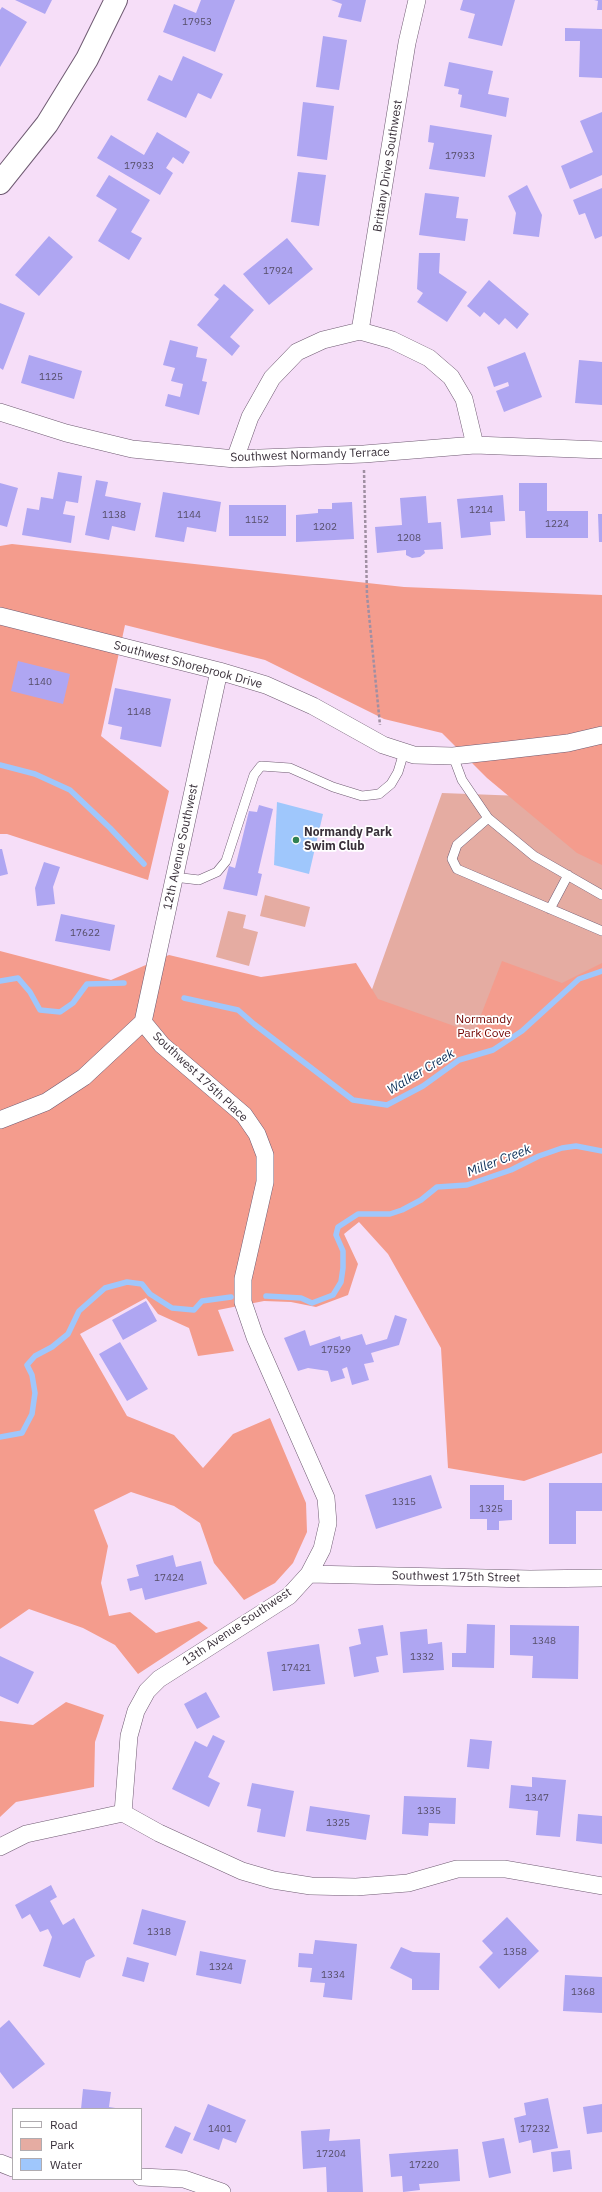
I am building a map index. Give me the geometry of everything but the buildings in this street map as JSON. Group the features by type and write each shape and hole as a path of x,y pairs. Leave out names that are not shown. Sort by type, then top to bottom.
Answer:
{"street":[{"path":"0,183 47,124 87,59 116,0"},
{"name":"Brittany Drive Southwest","path":"360,331 407,43 416,0"},
{"path":"235,459 250,417 272,378 297,352 323,340 360,331 392,340 429,358 451,377 464,399 475,445"},
{"name":"Southwest Normandy Terrace","path":"0,412 66,433 132,449 235,459 364,454 475,445 602,450"},
{"name":"Southwest Shorebrook Drive","path":"0,616 218,671 266,686 313,706 382,745 414,755 453,756 568,743 602,734"},
{"name":"12th Avenue Southwest","path":"143,1022 218,671"},
{"path":"0,1120 46,1102 84,1077 143,1022"},
{"name":"Southwest 175th Place","path":"143,1022 162,1045 244,1115 257,1134 265,1155"},
{"name":"13th Avenue Southwest","path":"123,1813 129,1736 136,1711 148,1691 159,1679 289,1596 309,1574 322,1549 328,1523 326,1498 255,1338 243,1302 243,1279 265,1182 265,1155"},
{"name":"Southwest 175th Street","path":"309,1574 530,1579 602,1578"},
{"path":"0,1847 26,1834 123,1813 159,1833 242,1871 273,1880 311,1886 356,1887 408,1883 457,1869 505,1869 602,1886"},
{"path":"0,2163 12,2168"},
{"path":"142,2177 184,2179 222,2192"}],"lane":[{"path":"174,877 199,880 217,872 226,861 254,775 261,766 290,768 333,787 362,796 379,794 391,784 398,772 404,752"},
{"path":"453,756 462,780 488,818 534,856 602,895"},
{"path":"488,818 457,845 452,859 457,869 602,931"},
{"path":"550,909 568,875"}],"path":[{"path":"364,454 367,595 382,745"}],"green space":[{"path":"12,544 404,587 602,595 602,865 577,853 487,778 442,733 384,719 265,660 125,625 101,736 169,791 148,880 7,834 0,834 0,546"},
{"name":"Normandy Park Cove","path":"442,793 602,799 602,1180 329,1110"},
{"path":"265,895 310,907 305,927 260,916"},
{"path":"228,911 246,915 243,928 258,932 249,966 216,957"},
{"path":"0,951 111,980 169,955 261,977 356,963 378,999 474,1033 502,961 562,983 602,963 602,1453 524,1481 448,1468 441,1348 388,1254 359,1222 344,1234 358,1264 348,1295 316,1307 291,1302 264,1301 218,1310 234,1351 198,1356 189,1328 158,1314 146,1298 80,1334 127,1416 174,1435 203,1468 233,1434 270,1418 306,1503 307,1532 293,1563 275,1583 244,1600 214,1563 200,1523 174,1506 131,1492 94,1510 108,1546 101,1583 109,1616 130,1612 156,1633 199,1621 208,1628 138,1674 115,1645 83,1628 29,1609 0,1629"},
{"path":"66,1702 104,1715 95,1742 94,1787 16,1802 0,1817 0,1721 33,1725"}],"water":[{"name":"Normandy Park Swim Club","path":"277,802 323,814 309,874 274,865"}],"waterway":[{"path":"0,765 35,774 70,790 110,828 144,864"},
{"name":"Walker Creek","path":"184,998 238,1010 353,1100 387,1105 423,1086 459,1060 493,1050 522,1031 579,979 602,971"},
{"name":"Walker Creek","path":"0,981 18,978 30,992 40,1010 60,1012 73,1003 87,984 124,983"},
{"name":"Miller Creek","path":"266,1296 301,1298 312,1303 333,1295 341,1282 343,1268 343,1251 336,1235 338,1227 358,1214 390,1214 402,1210 421,1200 437,1187 467,1185 511,1170 539,1156 562,1148 576,1146 602,1151"},
{"name":"Miller Creek","path":"0,1437 22,1433 32,1414 35,1393 32,1375 27,1365 35,1356 52,1347 68,1334 79,1311 105,1288 127,1282 142,1284 150,1294 172,1308 194,1310 202,1301 231,1297"}],"place":[{"name":"Normandy Park Swim Club","path":"296,840"}]}
